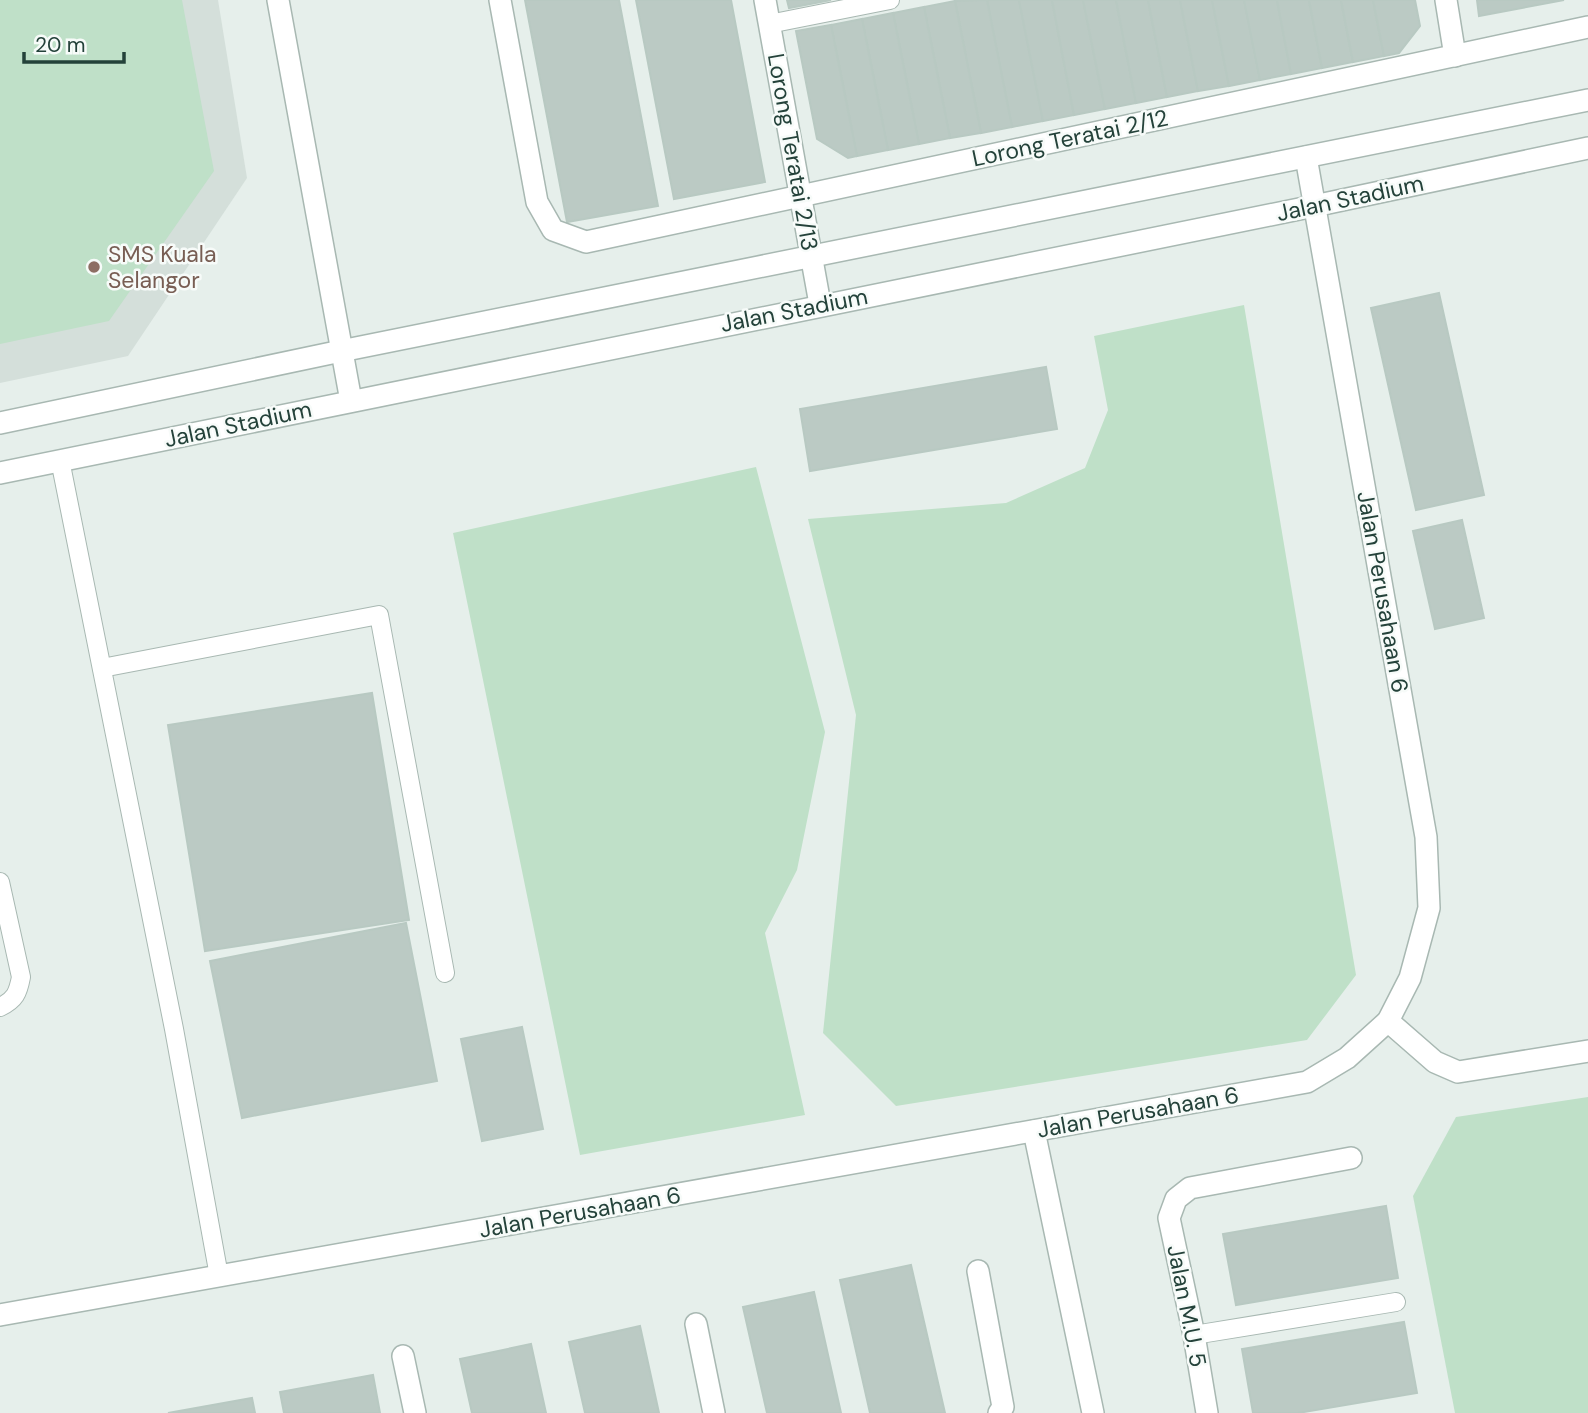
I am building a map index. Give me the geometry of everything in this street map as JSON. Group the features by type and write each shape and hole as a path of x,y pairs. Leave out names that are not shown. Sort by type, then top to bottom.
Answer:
{"street":[{"path":"278,0 351,401"},
{"name":"Lorong Teratai 2/12","path":"500,0 537,202 554,230 586,242 1588,27"},
{"name":"Lorong Teratai 2/13","path":"765,0 820,304"},
{"path":"1446,0 1455,56"},
{"path":"0,423 341,351 1588,100"},
{"name":"Jalan Stadium","path":"0,473 1588,148"},
{"name":"Jalan Perusahaan 6","path":"0,1315 1307,1082 1346,1058 1388,1021 1410,978 1429,908 1426,837 1306,157"},
{"path":"1388,1021 1435,1062 1458,1072 1588,1051"},
{"path":"1034,1131 1093,1413"},
{"name":"Jalan M.U. 5","path":"1207,1413 1194,1335 1169,1218 1175,1199 1190,1188 1351,1158"},
{"path":"978,1271 1003,1407 999,1413"},
{"path":"696,1324 714,1413"},
{"path":"403,1356 415,1413"}],"lane":[{"path":"769,24 890,0"},
{"path":"60,460 174,1029 219,1276"},
{"path":"102,667 379,615 444,973"},
{"path":"0,882 21,977 19,991 13,1000 0,1007"},
{"path":"1194,1335 1396,1302"}],"shaded area":[{"name":"SMS Kuala Selangor","path":"0,0 218,0 247,178 128,356 0,383"}],"green space":[{"name":"SMS Kuala Selangor","path":"0,0 182,0 214,171 109,321 0,344"},
{"path":"1244,305 1356,975 1307,1040 896,1106 823,1033 856,715 808,519 1006,503 1085,468 1108,410 1094,336"},
{"path":"756,467 825,732 797,870 765,933 805,1115 580,1155 453,533"},
{"path":"1588,1097 1588,1413 1455,1413 1413,1196 1456,1117"}],"building":[{"path":"525,0 619,0 658,206 567,222"},
{"path":"636,0 731,0 765,182 674,199"},
{"path":"787,0 831,0 789,8"},
{"path":"987,0 1019,0 1043,121 1012,127"},
{"path":"987,0 1012,127 981,133 955,1"},
{"path":"1019,0 1052,0 1074,115 1043,121"},
{"path":"1052,0 1083,0 1105,109 1074,115"},
{"path":"1083,0 1116,0 1136,103 1105,109"},
{"path":"1116,0 1148,0 1167,97 1136,103"},
{"path":"1148,0 1180,0 1198,91 1167,97"},
{"path":"1180,0 1212,0 1229,86 1198,91"},
{"path":"1212,0 1244,0 1260,80 1229,86"},
{"path":"1244,0 1277,0 1291,74 1260,80"},
{"path":"1277,0 1309,0 1322,68 1291,74"},
{"path":"1309,0 1341,0 1353,62 1322,68"},
{"path":"1341,0 1373,0 1384,56 1353,62"},
{"path":"1373,0 1415,0 1420,26 1399,53 1384,56"},
{"path":"1477,0 1564,0 1479,16"},
{"path":"955,1 981,133 950,138 924,7"},
{"path":"924,7 950,138 919,144 893,13"},
{"path":"893,13 919,144 888,150 862,19"},
{"path":"862,19 888,150 857,156 831,25"},
{"path":"831,25 857,156 848,158 817,139 796,31"},
{"path":"1439,293 1484,495 1416,510 1371,308"},
{"path":"1046,367 1057,429 810,471 800,409"},
{"path":"1462,520 1484,618 1435,629 1413,531"},
{"path":"372,693 409,920 205,951 168,725"},
{"path":"406,923 437,1081 242,1118 210,961"},
{"path":"522,1027 543,1129 482,1141 461,1039"},
{"path":"1386,1206 1398,1278 1236,1305 1223,1234"},
{"path":"911,1265 945,1413 870,1413 840,1280"},
{"path":"814,1292 841,1413 767,1413 743,1307"},
{"path":"1404,1322 1417,1393 1298,1413 1253,1413 1242,1349"},
{"path":"640,1326 659,1413 585,1413 569,1342"},
{"path":"531,1344 546,1413 472,1413 460,1359"},
{"path":"373,1375 380,1413 284,1413 280,1392"},
{"path":"252,1398 255,1413 168,1413"}],"place":[{"name":"SMS Kuala Selangor","path":"94,267"}]}
